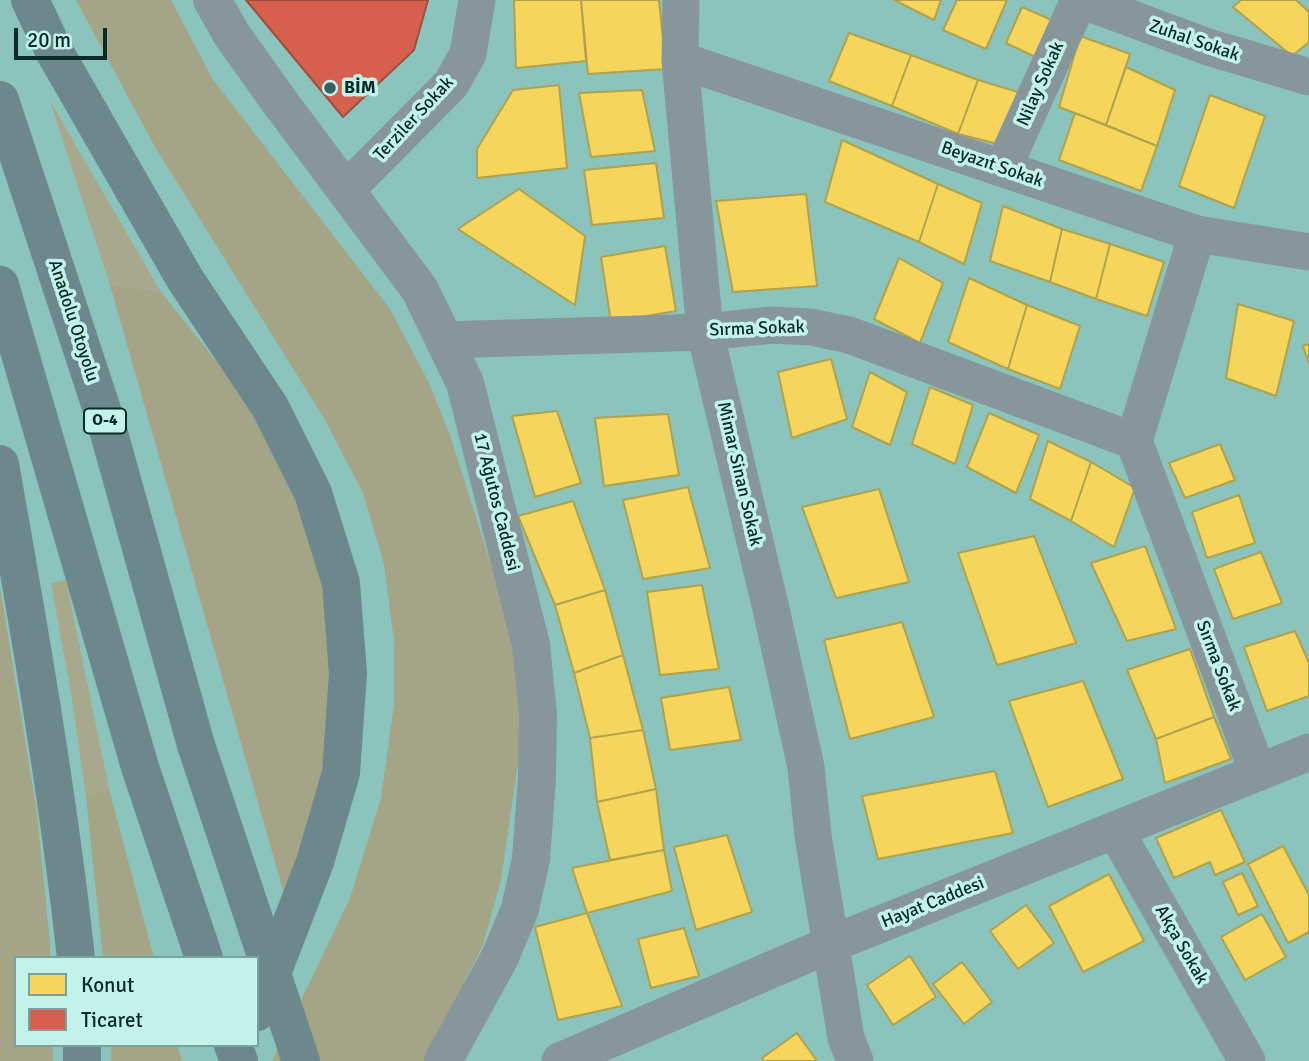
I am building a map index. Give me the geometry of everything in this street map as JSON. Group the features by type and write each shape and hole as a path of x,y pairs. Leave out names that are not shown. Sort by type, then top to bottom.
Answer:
{"highway":[{"path":"30,0 54,51 185,279 270,407 313,493 341,583 348,673 341,773 315,862 259,1007"},
{"name":"Anadolu Otoyolu","path":"0,100 105,419 196,745 301,1061"},
{"path":"0,285 140,767 203,956"},
{"path":"0,464 39,685 65,857 76,956"}],"street":[{"name":"17 Ağutos Caddesi","path":"212,0 232,35 279,101 420,290 466,383 531,645 538,714 531,859 520,909 500,957 443,1061"},
{"name":"Terziler Sokak","path":"346,190 451,84 468,54 477,0"},
{"name":"Mimar Sinan Sokak","path":"681,0 680,60 705,332 806,767 813,836 846,1038 855,1061"},
{"name":"Zuhal Sokak","path":"1080,0 1208,47 1309,77"},
{"name":"Nilay Sokak","path":"1003,168 1080,0"},
{"name":"Beyazıt Sokak","path":"680,60 1197,234 1309,252"},
{"path":"1134,441 1197,234"},
{"name":"Sırma Sokak","path":"444,340 705,332 772,325 811,327 849,335 1134,441 1258,773"},
{"name":"Hayat Caddesi","path":"560,1061 831,944 1309,752"},
{"name":"Akça Sokak","path":"1115,830 1247,1061"}],"green space":[{"path":"76,0 171,0 212,78 390,309 429,383 450,435 514,638 523,728 501,880 483,945 424,1061 272,1061 350,898 381,798 394,705 394,641 384,564 363,493 325,420 155,147"},
{"path":"50,101 161,292 110,285"},
{"path":"110,285 161,292 269,427 321,572 335,727 285,897"},
{"path":"66,580 109,789 86,797 51,583"},
{"path":"0,587 37,813 50,944 50,956 14,956 14,1047 53,1047 53,1061 0,1061"},
{"path":"109,789 153,956 103,956 86,797"},
{"path":"111,1047 178,1047 182,1061 111,1061"}],"building: Konut":[{"path":"514,0 581,0 586,61 516,68"},
{"path":"581,0 659,0 666,69 588,74"},
{"path":"894,0 941,0 934,20"},
{"path":"957,0 1007,0 986,49 943,30"},
{"path":"1241,0 1296,0 1309,12 1309,42 1292,56 1233,7"},
{"path":"1022,7 1063,25 1046,62 1006,43"},
{"path":"849,33 911,55 892,106 829,81"},
{"path":"1080,36 1130,54 1106,125 1059,107"},
{"path":"911,55 978,80 958,134 892,106"},
{"path":"1126,67 1175,90 1157,146 1106,125"},
{"path":"978,80 1018,92 998,144 958,134"},
{"path":"559,85 567,168 477,178 477,149 513,90"},
{"path":"642,90 655,151 591,157 579,93"},
{"path":"1210,95 1265,116 1234,208 1179,186"},
{"path":"1075,113 1157,146 1141,191 1059,160"},
{"path":"842,140 938,184 919,242 825,202"},
{"path":"656,163 664,218 592,225 584,170"},
{"path":"938,184 982,203 964,264 919,242"},
{"path":"519,189 585,236 575,305 458,229"},
{"path":"806,194 817,286 733,292 716,201"},
{"path":"1003,206 1062,229 1050,282 990,261"},
{"path":"1062,229 1110,244 1096,299 1050,282"},
{"path":"1110,244 1164,262 1147,316 1096,299"},
{"path":"665,246 676,311 611,322 601,257"},
{"path":"899,258 943,283 920,343 874,319"},
{"path":"969,278 1027,305 1008,369 948,342"},
{"path":"1238,304 1294,321 1276,396 1226,378"},
{"path":"1027,305 1080,326 1060,389 1008,369"},
{"path":"1309,344 1309,363 1303,346"},
{"path":"831,359 847,419 792,438 778,372"},
{"path":"870,372 907,392 890,445 852,427"},
{"path":"930,387 973,405 955,464 912,444"},
{"path":"557,411 581,483 535,497 512,416"},
{"path":"989,413 1039,435 1016,493 967,467"},
{"path":"668,414 679,475 604,486 595,418"},
{"path":"1048,441 1091,462 1071,521 1030,499"},
{"path":"1220,444 1235,480 1185,498 1169,463"},
{"path":"1091,462 1135,488 1114,547 1071,521"},
{"path":"688,487 710,568 643,579 623,500"},
{"path":"879,489 909,582 836,598 802,507"},
{"path":"1239,495 1255,543 1207,558 1192,512"},
{"path":"573,501 605,590 555,605 518,516"},
{"path":"1034,536 1076,643 997,665 958,553"},
{"path":"1145,546 1176,629 1127,641 1091,563"},
{"path":"1261,552 1282,603 1233,619 1214,569"},
{"path":"702,585 719,669 660,675 647,592"},
{"path":"605,590 623,655 574,673 555,605"},
{"path":"902,622 934,717 850,739 824,640"},
{"path":"1295,631 1309,663 1309,696 1267,711 1244,647"},
{"path":"1190,649 1214,717 1156,739 1127,670"},
{"path":"623,655 643,730 590,738 574,673"},
{"path":"1083,681 1123,779 1048,807 1009,701"},
{"path":"729,687 741,740 670,750 661,698"},
{"path":"1214,717 1231,759 1165,783 1156,739"},
{"path":"643,730 656,789 597,802 590,738"},
{"path":"995,771 1013,833 878,859 862,796"},
{"path":"656,789 664,850 610,860 597,802"},
{"path":"1221,810 1245,862 1215,875 1210,862 1174,878 1156,838"},
{"path":"727,835 752,912 696,930 674,847"},
{"path":"1283,846 1309,895 1309,932 1288,943 1248,864"},
{"path":"664,850 672,891 587,913 572,868"},
{"path":"1242,873 1258,906 1238,915 1223,882"},
{"path":"1109,874 1144,941 1083,972 1049,906"},
{"path":"1026,905 1054,943 1018,969 990,931"},
{"path":"587,913 622,1006 558,1020 535,927"},
{"path":"1262,914 1286,957 1245,980 1221,937"},
{"path":"684,928 699,976 651,988 638,939"},
{"path":"910,956 936,997 893,1025 867,985"},
{"path":"962,962 992,1002 964,1024 933,984"},
{"path":"797,1033 817,1061 764,1061 762,1058"}],"building: Ticaret":[{"path":"246,0 428,0 414,50 343,117"}],"place":[{"name":"BİM","path":"330,88"}]}
